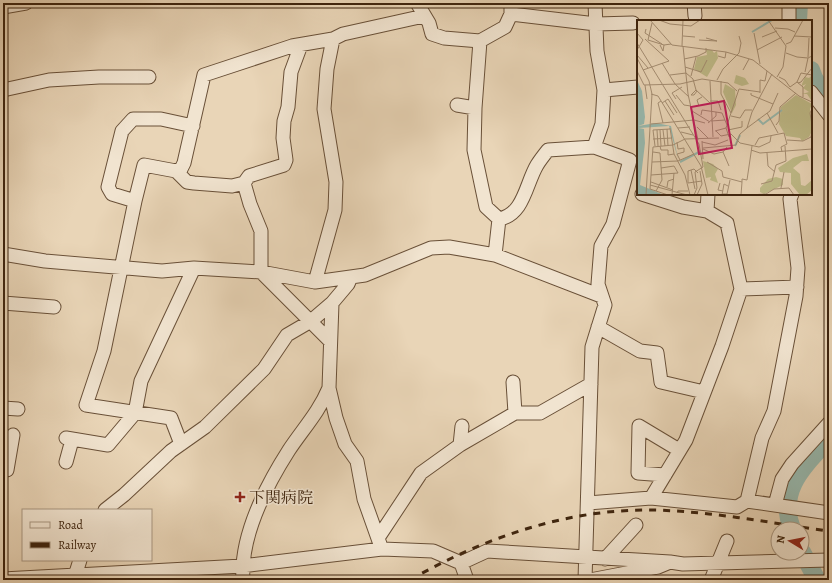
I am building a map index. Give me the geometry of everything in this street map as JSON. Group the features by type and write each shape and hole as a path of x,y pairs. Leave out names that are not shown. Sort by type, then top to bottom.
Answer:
{"street":[{"path":"3,8 26,3"},
{"path":"417,3 429,23 432,34 444,38 480,41 505,27 511,8 596,24 633,22"},
{"path":"594,3 597,51 604,90 602,124 594,147"},
{"path":"789,3 789,20"},
{"path":"176,171 181,169 184,163 204,75 292,46 333,39 343,34 424,16"},
{"path":"316,282 335,210 336,182 324,109 327,69 333,39"},
{"path":"480,41 475,108 474,150 486,207 499,219 507,218 522,201 537,165 548,150 594,147 630,160 624,188 613,224 601,246 598,284 605,305 592,347 585,580"},
{"path":"181,444 171,418 86,405 104,351 122,268 134,201 144,165 176,171 187,182 232,186 244,183 249,176 284,165 286,160 283,138 284,121 288,108 291,72 301,45"},
{"path":"3,90 49,80 99,77 148,77"},
{"path":"604,90 637,87"},
{"path":"812,93 829,115"},
{"path":"457,105 475,108"},
{"path":"134,201 112,194 108,188 122,131 133,119 161,119 193,126"},
{"path":"244,183 250,204 261,231 261,272 330,341"},
{"path":"624,188 637,193"},
{"path":"645,195 683,207 707,211 727,223 742,289 686,440 651,498"},
{"path":"707,211 708,195"},
{"path":"747,501 762,438 774,411 797,287 798,268 790,199 792,195"},
{"path":"495,255 499,219"},
{"path":"3,254 45,261 162,271 194,268 261,272 316,282 365,275 431,248 449,247 495,255 601,296"},
{"path":"66,462 69,439 108,445 135,413 141,382 194,268"},
{"path":"106,509 124,495 170,451 205,427 264,369 287,335 311,321 332,303 348,284 351,277"},
{"path":"742,289 797,287"},
{"path":"3,303 54,307"},
{"path":"332,303 329,388 336,418 345,444 357,461 364,499 380,544"},
{"path":"598,327 640,351 657,352 661,382 704,392"},
{"path":"513,382 516,413"},
{"path":"380,544 421,473 460,445 516,413 540,413 591,384"},
{"path":"243,580 242,566 260,500 290,449 311,422 323,403 329,388"},
{"path":"3,408 18,409"},
{"path":"776,506 782,479 792,464 829,423"},
{"path":"460,445 462,426"},
{"path":"665,475 638,473 639,426 679,450"},
{"path":"3,470 7,470 13,435"},
{"path":"588,503 651,498 736,507 747,501 829,513"},
{"path":"605,560 636,526"},
{"path":"711,580 727,541"},
{"path":"3,579 242,566 380,544 433,551 461,563 467,580"},
{"path":"461,563 487,551 585,557 605,560 649,560 670,562 718,563 821,560"},
{"path":"75,576 80,561"},
{"path":"590,580 658,567 670,562"}],"waterway":[{"path":"798,20 799,3"},
{"path":"812,73 829,100"},
{"path":"790,521 788,502 796,480 802,469 829,439"},
{"path":"807,561 817,580"}],"railway":[{"path":"410,580 467,551 526,529 588,515 620,511 651,510 718,515 829,531"}],"place":[{"name":"下関病院","path":"240,497"}]}
